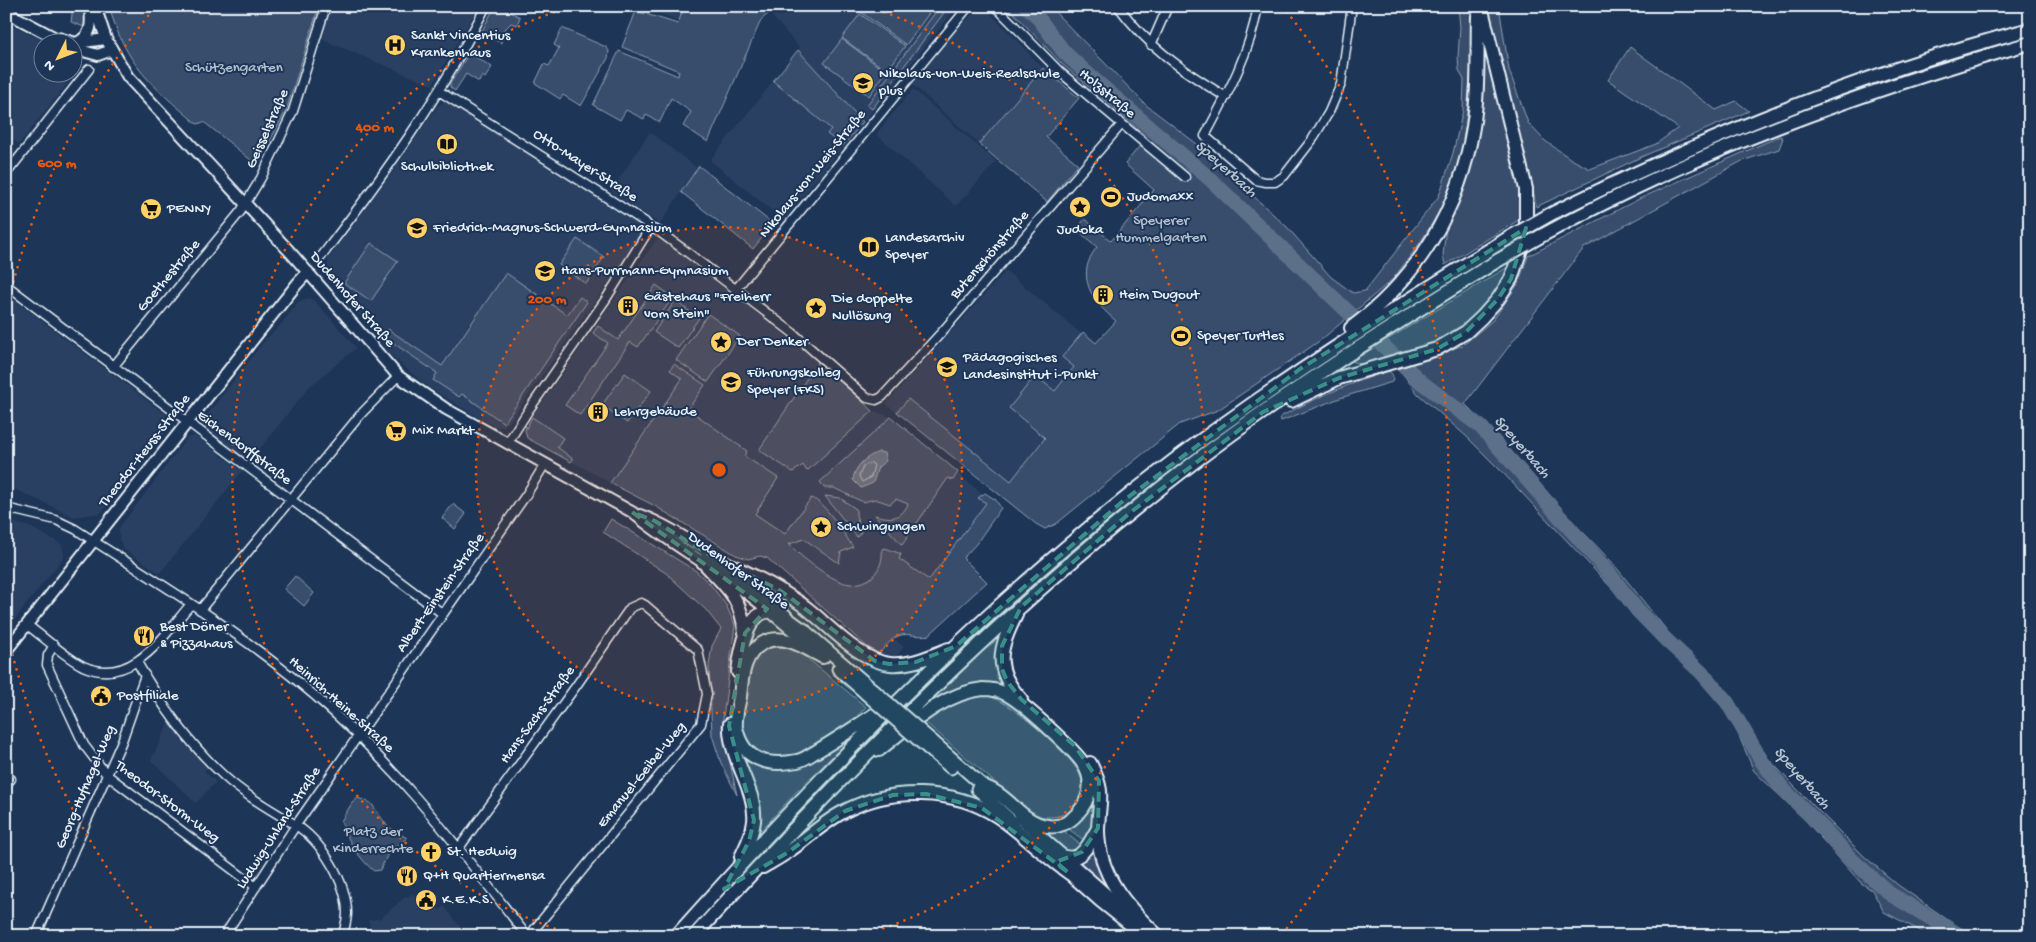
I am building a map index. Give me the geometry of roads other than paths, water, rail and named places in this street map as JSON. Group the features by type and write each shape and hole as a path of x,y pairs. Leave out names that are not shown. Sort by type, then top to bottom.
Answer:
{"highway":[{"path":"1378,314 1428,248 1443,222 1462,177 1471,140 1476,103 1479,6"},
{"path":"1263,412 1340,378 1437,349 1466,332 1482,317 1498,299 1511,279 1526,234 1526,189 1479,6"},
{"path":"676,936 733,872 858,740 956,646 1050,562 1172,462 1378,314 1549,215 1750,123 1927,59 2030,29"},
{"path":"694,936 750,874 843,777 939,681 1021,607 1132,512 1193,463 1263,412 1354,351 1497,261 1541,236 1673,170 1754,136 1931,72 2030,43"},
{"path":"705,558 781,591 807,608 875,661 890,664 916,662 956,646"},
{"path":"705,558 734,595 740,608 746,633"},
{"path":"1021,607 1002,646 1002,669 1012,690 1075,746 1090,763 1099,781 1101,798 1098,828 1100,850 1107,874 1137,923 1158,936"},
{"path":"733,872 749,842 754,820 752,801 733,751 729,726 741,650 746,633 761,614 777,613 804,630"},
{"path":"823,657 793,641 776,639 763,643 750,654 743,669 736,726 743,748 758,760 775,764 799,761 840,738 908,692"},
{"path":"843,777 941,704 971,692 991,689 1009,696 1065,744 1084,765 1090,784 1086,803 1072,820 1062,825 1049,826 1036,823 1018,811 998,793 983,786"},
{"path":"750,874 787,853 822,824 845,811 872,799 893,795 918,794 967,801 982,808 1006,823 1069,874"},
{"path":"1039,845 1067,859 1075,857 1082,852 1098,828"}],"main road":[{"path":"82,40 87,36 92,27 90,6"},
{"name":"Dudenhofer Straße","path":"95,6 106,39 128,77 246,203 398,376 446,409 632,512 650,528 705,558 753,588 804,630"},
{"path":"6,12 44,32"},
{"path":"82,44 106,39"},
{"path":"82,49 98,54 112,50"},
{"name":"Theodor-Heuss-Straße","path":"6,651 308,272"},
{"name":"Dudenhofer Straße","path":"705,558 823,657"},
{"path":"804,630 1069,874 1137,923 1144,936"},
{"path":"823,657 868,690"},
{"path":"927,742 983,786 1067,859 1150,936"}],"street":[{"name":"Geisselstraße","path":"246,203 261,178 293,111 326,6"},
{"path":"321,257 385,172 439,91 458,60 486,6"},
{"name":"Nikolaus-von-Weis-Straße","path":"736,290 969,6"},
{"name":"Holzstraße","path":"995,6 1060,72 1185,177"},
{"path":"1118,6 1150,44 1173,64 1226,97"},
{"path":"1150,44 1168,6"},
{"path":"1258,6 1239,69 1205,136 1256,180 1265,182 1275,182 1284,176 1312,140 1329,112 1341,84 1352,6"},
{"path":"6,174 90,69"},
{"name":"Otto-Mayer-Straße","path":"439,91 611,199 645,222 650,228 658,231 793,333 867,398 876,400"},
{"name":"Butenschönstraße","path":"876,400 882,397 940,333 1122,124"},
{"name":"Goethestraße","path":"113,367 246,203"},
{"path":"507,444 606,299 650,228"},
{"name":"Eichendorffstraße","path":"6,285 443,614"},
{"path":"200,610 361,414 398,376"},
{"name":"Albert-Einstein-Straße","path":"357,736 526,495 545,464"},
{"name":"Heinrich-Heine-Straße","path":"6,508 56,520 94,540 200,610 292,676 388,766 459,848 528,936"},
{"name":"Hans-Sachs-Straße","path":"459,848 630,608 641,603"},
{"name":"Emanuel-Geibel-Weg","path":"528,936 701,724 707,694 698,650 650,608 641,603"},
{"path":"27,625 82,665 102,671 122,669 138,662 154,647 191,604"},
{"name":"Theodor-Storm-Weg","path":"54,645 48,655 47,665 84,745 106,775 256,887"},
{"path":"138,662 144,674 186,734 214,766 251,797 296,824 313,840 330,862 342,889 347,915 342,936"},
{"name":"Georg-Hufnagel-Weg","path":"36,936 122,741 144,674"},
{"name":"Ludwig-Uhland-Straße","path":"224,936 296,824 357,736"}],"water":[{"path":"879,452 884,453 886,461 878,467 873,483 861,488 853,480 856,470 866,459"}],"waterway":[{"name":"Speyerbach","path":"1026,6 1036,15 1064,52 1091,77 1210,179 1421,382 1481,427 1609,573 1637,610 1702,673 1727,702 1763,763 1783,789 1824,829 1851,859 1890,894 1961,936"}],"place":[{"name":"Sankt Vincentius Krankenhaus","path":"395,45"},
{"name":"Nikolaus-von-Weis-Realschule plus","path":"863,83"},
{"name":"Schulbibliothek","path":"447,144"},
{"name":"Judomaxx","path":"1111,197"},
{"name":"Judoka","path":"1080,207"},
{"name":"PENNY","path":"151,209"},
{"name":"Friedrich-Magnus-Schwerd-Gymnasium","path":"417,228"},
{"name":"Landesarchiv Speyer","path":"869,247"},
{"name":"Hans-Purrmann-Gymnasium","path":"545,271"},
{"name":"Heim Dugout","path":"1103,295"},
{"name":"Gästehaus \"Freiherr vom Stein\"","path":"628,306"},
{"name":"Die doppelte Nullösung","path":"816,308"},
{"name":"Speyer Turtles","path":"1181,336"},
{"name":"Der Denker","path":"721,342"},
{"name":"Pädagogisches Landesinstitut i-Punkt","path":"947,367"},
{"name":"Führungskolleg Speyer (FKS)","path":"731,382"},
{"name":"Lehrgebäude","path":"598,412"},
{"name":"Mix Markt","path":"396,431"},
{"name":"Schwingungen","path":"821,527"},
{"name":"Best Döner & Pizzahaus","path":"144,636"},
{"name":"Postfiliale","path":"101,696"},
{"name":"St. Hedwig","path":"431,852"},
{"name":"Q+H Quartiermensa","path":"407,876"},
{"name":"K.E.K.S.","path":"426,900"}],"park label":[{"name":"Schützengarten","path":"234,68"},
{"name":"Speyerer Hummelgarten","path":"1161,230"},
{"name":"Platz der Kinderrechte","path":"373,840"}]}
